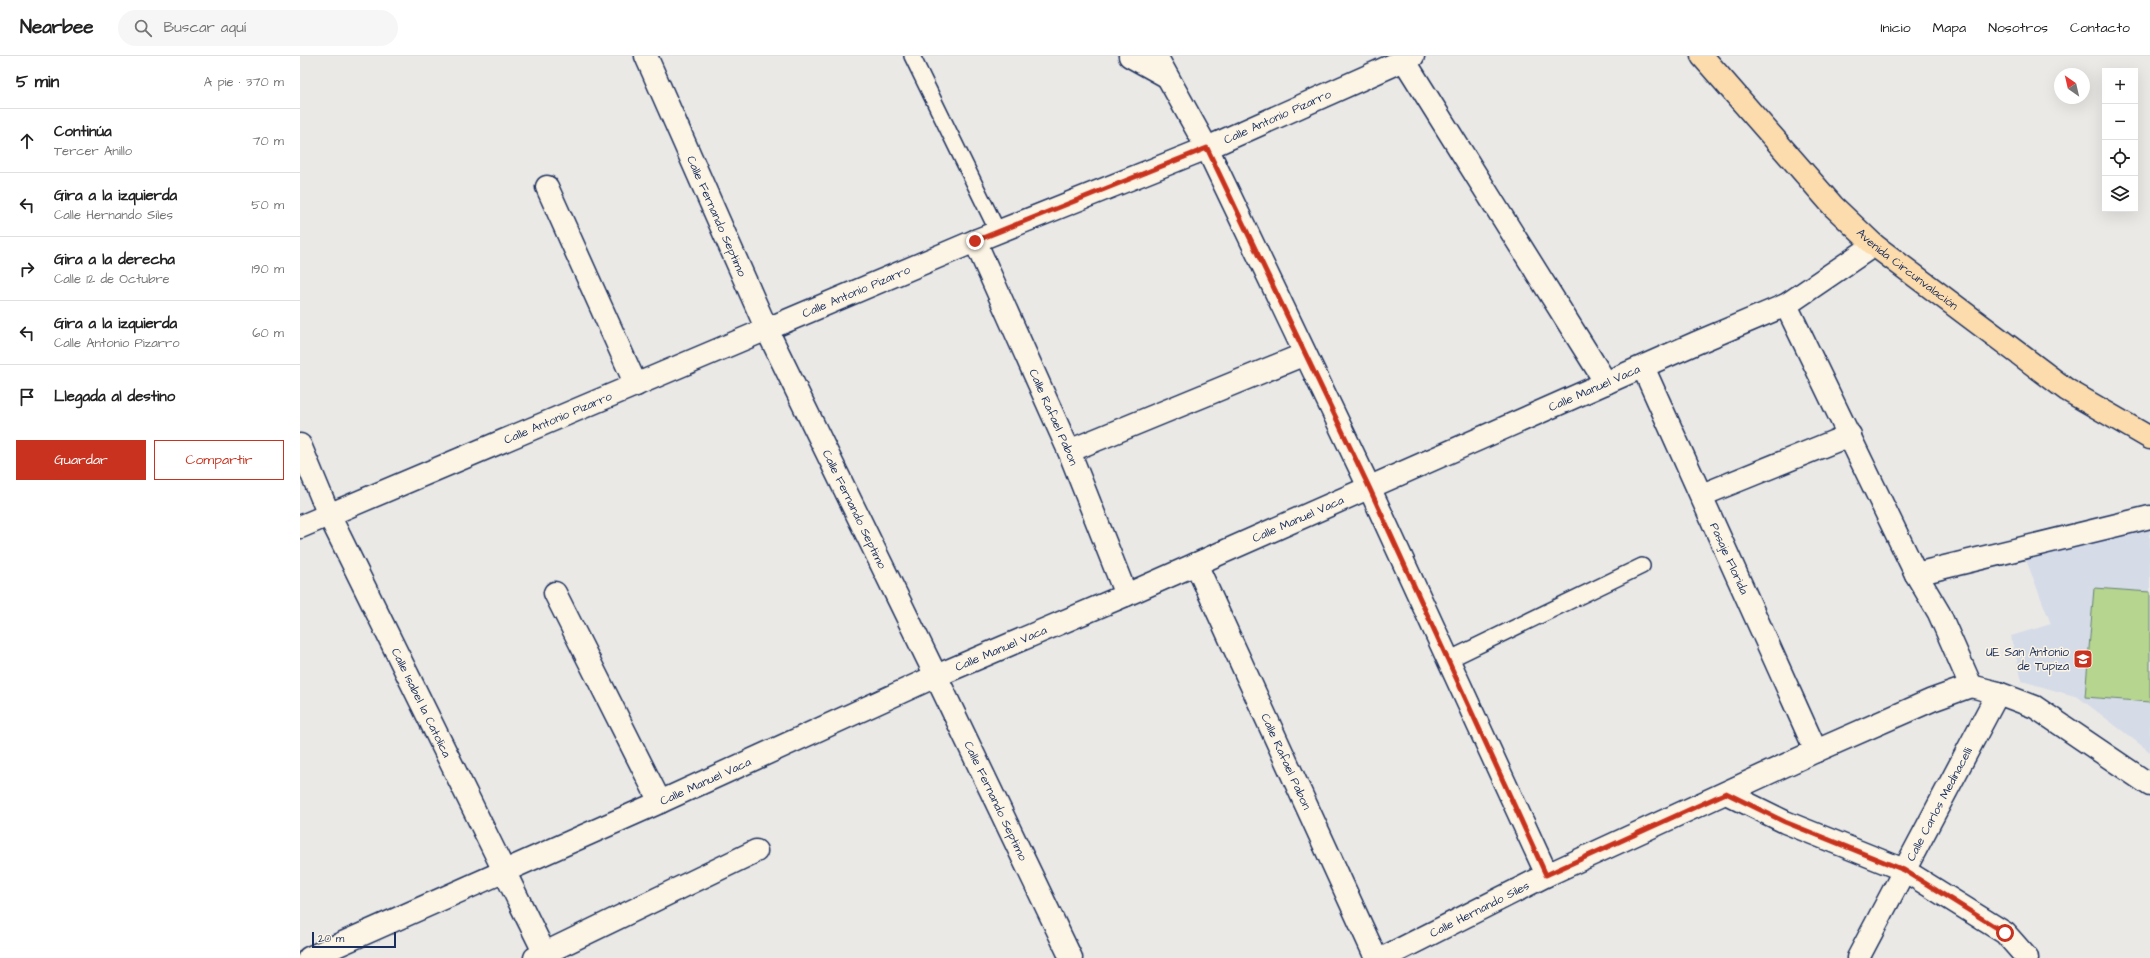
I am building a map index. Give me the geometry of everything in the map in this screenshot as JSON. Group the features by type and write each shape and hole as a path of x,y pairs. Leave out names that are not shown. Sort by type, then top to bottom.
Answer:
{"highway":[{"name":"Avenida Circunvalación","path":"1702,56 1833,206 1874,245 2067,390 2150,438"}],"street":[{"name":"Calle Fernando Septimo","path":"646,56 767,330 936,676 1071,958"},
{"path":"1130,56 1166,76"},
{"path":"1156,56 1207,148 1369,487 1546,875"},
{"name":"Calle Antonio Pizarro","path":"300,528 975,241 1207,148 1408,58"},
{"path":"1408,58 1606,383"},
{"path":"547,187 636,385"},
{"name":"Calle Rafael Pabon","path":"975,241 1069,451 1126,595"},
{"name":"Calle Manuel Vaca","path":"309,958 660,802 936,676 1126,595 1696,343 1786,305 1874,245"},
{"path":"1786,305 1916,574 1938,613 1971,686 1998,693 2035,707 2150,785"},
{"path":"1069,451 1305,354"},
{"name":"Pasaje Florida","path":"1643,367 1816,750"},
{"path":"1702,495 1850,435"},
{"name":"Calle Isabel la Catolica","path":"300,445 329,515 505,871 542,956"},
{"path":"1916,574 2150,517"},
{"name":"Calle Rafael Pabon","path":"1196,564 1376,958"},
{"path":"555,593 660,802"},
{"name":"Calle Hernando Siles","path":"1383,958 1546,875 1726,793 1816,750 1932,700 1971,686"},
{"name":"Calle Carlos Medinacelli","path":"1858,958 1998,693"},
{"path":"1726,793 1785,822 1904,870 2005,933 2027,958"},
{"path":"542,956 756,851"}],"lane":[{"path":"912,56 998,232"},
{"path":"1448,660 1642,566"}],"shaded area":[{"name":"UE San Antonio de Tupiza","path":"2150,527 2150,752 2078,697 2022,681 2011,636 2051,624 2023,552"}],"green space":[{"path":"2094,588 2150,592 2150,702 2085,697"}],"place":[{"name":"UE San Antonio de Tupiza","path":"2083,659"}],"route":[{"path":"975,241 1207,148 1369,487 1546,875 1726,793 1785,822 1904,870 2005,933"}]}
